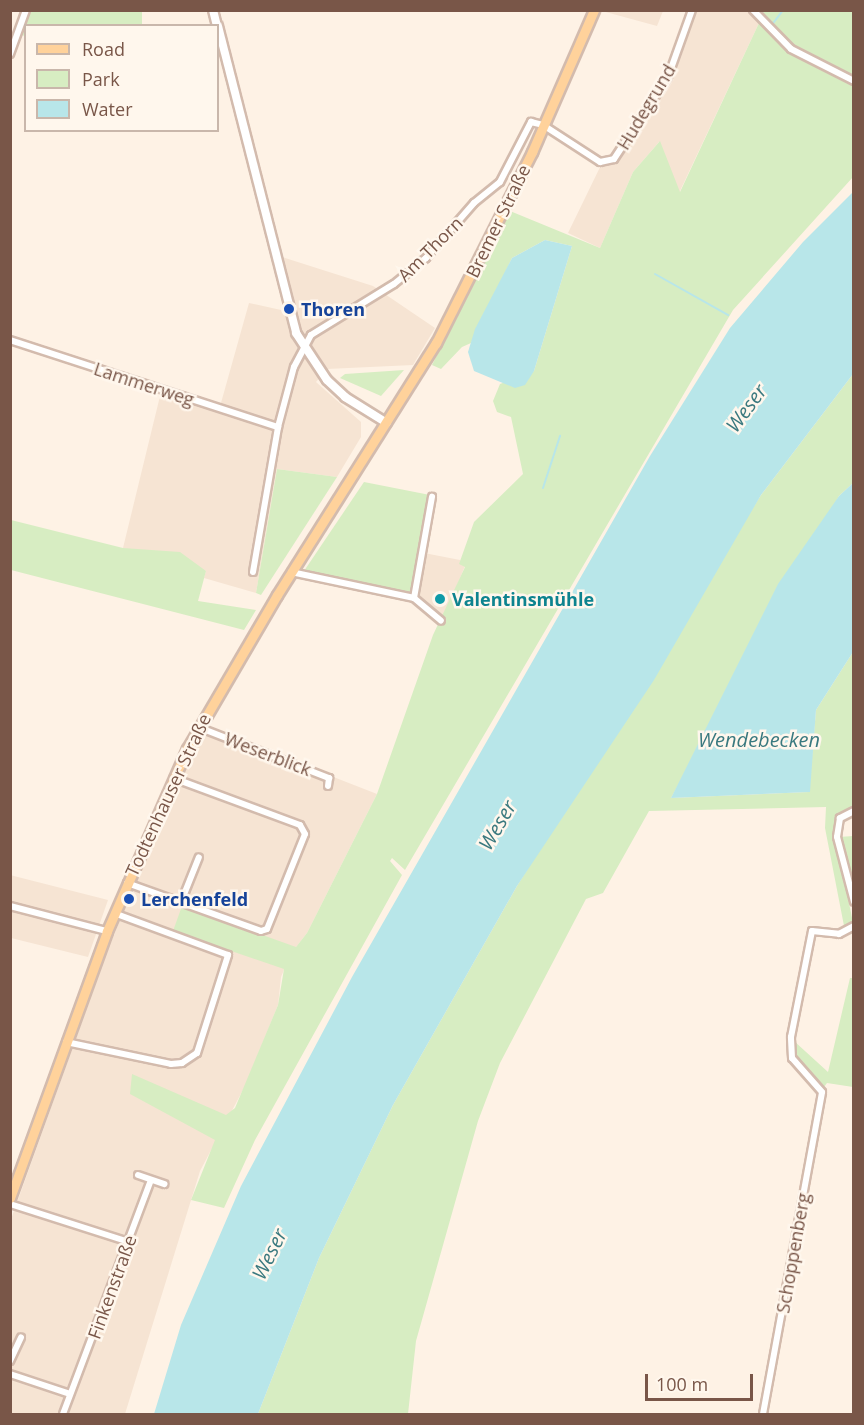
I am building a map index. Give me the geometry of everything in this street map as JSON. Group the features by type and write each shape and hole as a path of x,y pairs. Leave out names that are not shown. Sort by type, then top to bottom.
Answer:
{"main road":[{"name":"Bremer Straße","path":"387,423 432,351 543,125 594,10"},
{"name":"Todtenhauser Straße","path":"10,1198 107,931 173,778 198,727 291,572 387,423"}],"street":[{"path":"10,54 26,10"},
{"name":"Hudegrund","path":"543,125 600,162 614,159 668,77 693,10"},
{"path":"753,10 791,49 854,81"},
{"path":"219,34 289,309 303,347 345,397 387,423"},
{"name":"Am Thorn","path":"253,572 278,427 303,347 311,335 393,284 426,258 474,203 500,182 526,126 531,122 543,125"},
{"name":"Lammerweg","path":"10,340 278,427"},
{"path":"414,598 432,497"},
{"path":"291,572 414,598 441,621"},
{"name":"Weserblick","path":"198,727 329,778 328,786"},
{"path":"127,882 265,931 305,834 300,825 173,778"},
{"path":"854,811 840,818 837,837 854,902"},
{"path":"181,902 199,857"},
{"path":"10,906 107,931"},
{"path":"66,1042 182,1063 197,1053 228,955 114,913"},
{"name":"Schoppenberg","path":"763,1414 822,1092 792,1058 791,1037 812,931 839,934 854,926"},
{"path":"138,1175 164,1184"},
{"name":"Finkenstraße","path":"63,1414 151,1180"},
{"path":"10,1204 129,1242"},
{"path":"10,1361 21,1337"},
{"path":"10,1374 70,1394"}],"shaded area":[{"path":"663,10 657,26 602,11"},
{"path":"690,11 750,11 759,23 679,193 659,142 633,172 600,248 568,233 603,161 616,154 656,91"},
{"path":"282,257 373,286 435,328 413,365 327,369 316,382 361,422 361,437 337,477 277,469 256,593 204,578 206,571 123,548 161,392 219,410 249,303 281,310 294,306"},
{"path":"419,552 460,560 465,566 443,619 434,608 407,594"},
{"path":"203,726 377,794 307,933 290,955 281,977 278,1005 245,1086 200,1171 125,1414 11,1414 10,1222 108,949"},
{"path":"10,875 108,900 88,957 11,938"}],"green space":[{"path":"30,10 142,11 142,24 25,24"},
{"path":"756,11 853,11 853,79 797,50"},
{"path":"759,23 794,53 853,84 853,177 733,310 405,870 392,858 390,861 402,875 255,1140 224,1208 191,1200 215,1140 130,1094 132,1074 226,1115 235,1108 278,1005 284,969 173,931 182,906 296,947 307,933 377,794 433,635 465,567 459,564 474,522 523,474 511,417 497,412 493,401 500,384 534,371 572,246 545,240 512,258 471,343 462,347 441,369 432,365 510,211 600,248 633,172 660,141 680,192"},
{"path":"404,370 381,396 340,378 345,374"},
{"path":"853,374 853,483 839,496 671,798 809,792 816,710 853,652 853,807 838,817 834,827 853,923 845,931 825,828 826,807 649,811 603,893 586,899 500,1063 478,1121 416,1341 408,1414 258,1414 319,1258 393,1105 517,886 761,495"},
{"path":"277,469 337,477 261,595 256,593"},
{"path":"364,482 430,495 414,589 407,594 304,571"},
{"path":"11,520 123,548 180,552 206,571 198,601 256,610 244,630 11,570"},
{"path":"853,836 853,893 839,837"},
{"path":"850,978 853,978 853,1087 827,1083 824,1087 794,1057 794,1041 828,1072"}],"water":[{"name":"Weser","path":"853,192 853,374 761,495 654,680 517,886 393,1105 319,1258 258,1414 154,1414 181,1325 241,1186 352,977 650,456 730,328 803,242"},
{"path":"545,240 572,246 534,371 525,385 515,388 474,371 468,352 475,329 512,258"},
{"name":"Wendebecken","path":"853,483 853,652 816,710 810,792 671,798 778,584 839,496"}],"waterway":[{"path":"771,26 783,10"},
{"path":"655,274 728,315"},
{"path":"543,488 560,436"}],"place":[{"name":"Thoren","path":"289,309"},
{"name":"Valentinsmühle","path":"440,599"},
{"name":"Lerchenfeld","path":"129,899"}]}
